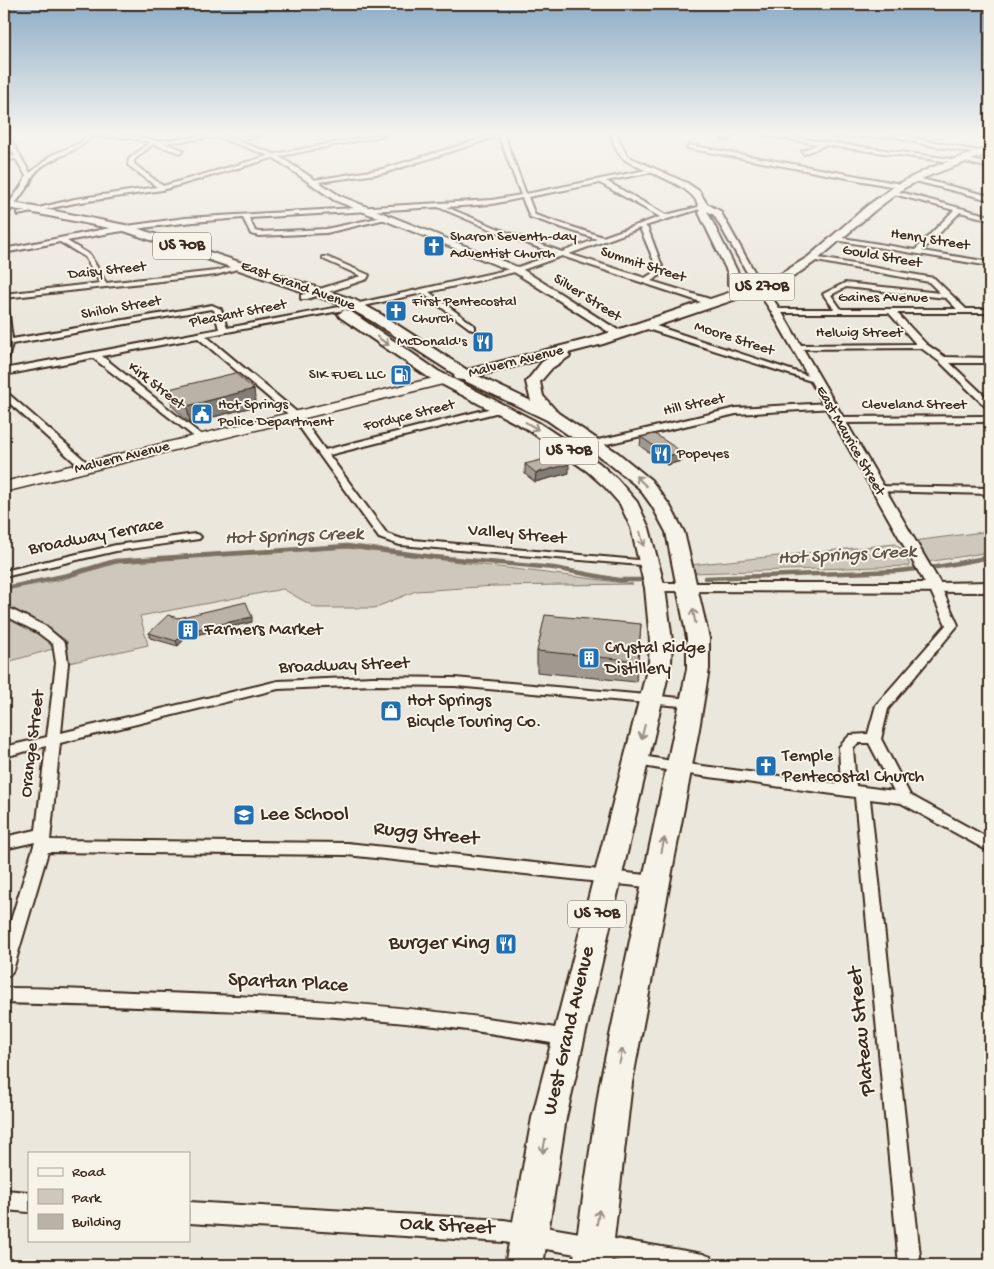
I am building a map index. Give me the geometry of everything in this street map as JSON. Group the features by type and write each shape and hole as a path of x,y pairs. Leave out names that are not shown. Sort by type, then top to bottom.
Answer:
{"main road":[{"name":"Malvern Avenue","path":"4,487 598,341 713,303 759,291 797,271 891,194"},
{"path":"6,210 49,203"},
{"name":"East Grand Avenue","path":"6,210 27,210 126,228 321,292 355,306 465,375 553,417 593,443 645,484 661,506 675,532 688,588"},
{"name":"East Grand Avenue","path":"27,210 105,231 338,309 442,380 533,426 593,467 628,502 640,528 652,576"},
{"path":"713,303 733,278"},
{"name":"US 270B","path":"553,417 536,397 533,382 547,365 598,341"},
{"name":"West Grand Avenue","path":"524,1265 549,1118 606,876 637,760 660,662 661,641 652,576"},
{"name":"US 70B","path":"593,1255 616,1083 655,882 680,768 698,669 698,638 688,588"}],"street":[{"path":"6,210 18,194"},
{"path":"27,210 120,194"},
{"name":"Silver Street","path":"330,194 517,270 619,334"},
{"path":"4,251 105,231 185,220 439,206 492,202 532,194"},
{"path":"625,194 665,217"},
{"name":"East Maurice Street","path":"697,194 704,206 716,213 759,291 776,311 932,582"},
{"path":"912,194 958,210 990,218"},
{"path":"975,194 990,198"},
{"path":"523,196 532,216 603,239"},
{"path":"27,210 49,203 75,201"},
{"name":"Summit Street","path":"439,206 471,221 564,254 713,303"},
{"path":"704,206 703,213 733,278 759,291"},
{"name":"Pleasant Street","path":"4,372 355,306 517,270 665,217 704,206"},
{"path":"917,252 958,210"},
{"path":"245,216 253,233 259,234 326,231 387,218"},
{"path":"641,226 645,229 659,266 656,274 646,281"},
{"name":"Henry Street","path":"837,239 990,264"},
{"path":"61,240 88,256 104,285"},
{"path":"716,240 732,240"},
{"path":"304,298 364,277 365,275 325,258"},
{"name":"Gould Street","path":"813,259 879,273 932,280 964,311"},
{"name":"Daisy Street","path":"4,296 224,271 242,266"},
{"path":"733,278 750,273"},
{"path":"839,312 827,294 845,285 866,284 949,296"},
{"path":"423,291 472,328"},
{"path":"4,308 8,342 4,359"},
{"name":"Shiloh Street","path":"8,342 212,308 217,309 224,331"},
{"name":"Gaines Avenue","path":"776,311 990,311"},
{"path":"892,312 923,346 943,360 990,406"},
{"name":"Moore Street","path":"647,326 814,379"},
{"path":"198,336 296,416 324,453"},
{"name":"Helwig Street","path":"796,347 923,346"},
{"name":"Kirk Street","path":"94,354 201,439"},
{"path":"943,360 990,360"},
{"path":"4,393 86,467"},
{"name":"Hill Street","path":"568,450 736,411 830,406"},
{"name":"Fordyce Street","path":"324,453 500,409"},
{"name":"Cleveland Street","path":"838,420 990,419"},
{"name":"Valley Street","path":"324,453 383,536 410,543 652,576 688,588 932,582 990,587"},
{"path":"878,489 990,491"},
{"name":"Broadway Terrace","path":"4,574 116,548 196,537"},
{"path":"904,798 874,739 881,708 952,625 932,582"},
{"name":"Orange Street","path":"4,610 41,629 59,643 62,663 42,840 4,970"},
{"name":"Broadway Street","path":"4,752 278,685 308,682 455,682 692,703"},
{"name":"Plateau Street","path":"874,739 855,738 846,747 856,792 910,1265"},
{"path":"637,760 680,768 904,798 990,846"},
{"name":"Rugg Street","path":"4,843 42,840 348,849 655,882"},
{"name":"Spartan Place","path":"4,995 277,1005 428,1016 568,1038"},
{"path":"4,1200 28,1202"},
{"name":"Oak Street","path":"190,1212 504,1231 529,1235 593,1255 703,1265"}],"green space":[{"path":"990,531 990,552 927,562 914,541"},
{"path":"895,544 904,551 910,566 692,573 690,565"},
{"path":"349,548 633,584 495,586 416,591 374,608 316,608 283,589 140,616 148,645 69,663 67,641 45,626 4,604 4,590 60,580 117,563"},
{"path":"4,616 44,638 53,649 4,663"}],"building":[{"path":"235,373 254,389 187,406 169,389"},
{"path":"655,434 682,452 668,456 641,437"},
{"path":"558,456 569,464 536,473 525,464"},
{"name":"Farmers Market","path":"246,602 252,617 185,632 176,641 149,633 168,615 178,618"},
{"path":"545,615 641,624 638,661 537,651"}],"waterway":[{"name":"Hot Springs Creek","path":"11,587 68,575 115,561 347,546 434,557 554,568 618,580 640,580"},
{"name":"Hot Springs Creek","path":"705,578 898,571 937,567 990,557"}],"place":[{"name":"Sharon Seventh-day Adventist Church","path":"434,246"},
{"name":"First Pentecostal Church","path":"396,311"},
{"name":"McDonald's","path":"483,342"},
{"name":"SIK FUEL LLC","path":"401,375"},
{"name":"Hot Springs Police Department","path":"202,414"},
{"name":"Popeyes","path":"661,454"},
{"name":"Farmers Market","path":"188,630"},
{"name":"Crystal Ridge Distillery","path":"589,658"},
{"name":"Hot Springs Bicycle Touring Co.","path":"391,711"},
{"name":"Temple Pentecostal Church","path":"766,766"},
{"name":"Lee School","path":"244,815"},
{"name":"Burger King","path":"506,944"}]}
